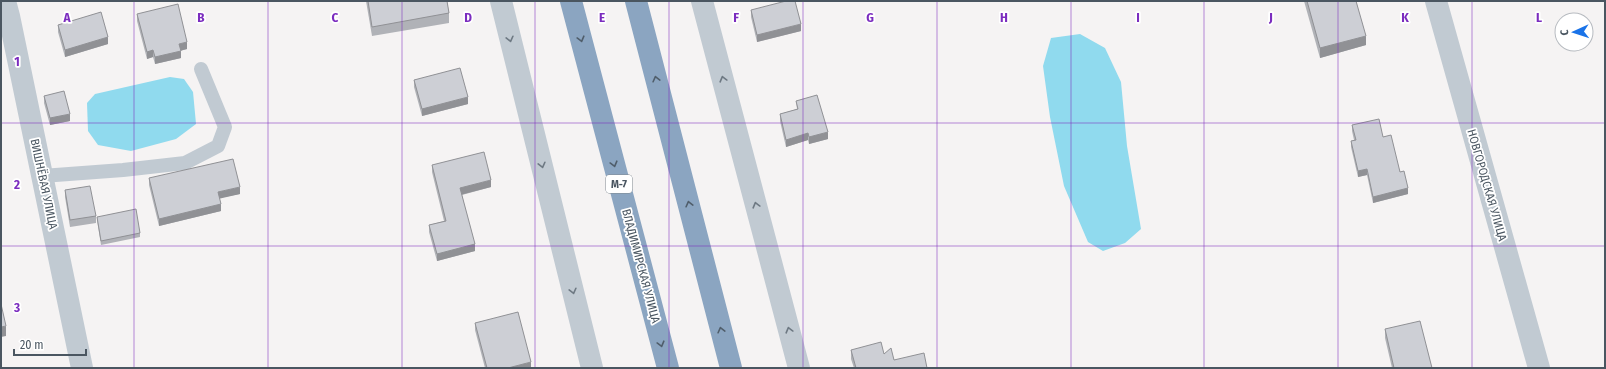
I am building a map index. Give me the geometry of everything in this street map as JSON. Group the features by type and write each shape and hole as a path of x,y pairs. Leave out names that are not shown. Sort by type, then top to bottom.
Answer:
{"highway":[{"name":"ВЛАДИМИРСКАЯ УЛИЦА","path":"571,1 668,368"},
{"path":"636,1 731,368"}],"street":[{"name":"ВИШНЁВАЯ УЛИЦА","path":"5,1 82,368"},
{"path":"500,1 592,368"},
{"path":"702,1 798,368"},
{"name":"НОВГОРОДСКАЯ УЛИЦА","path":"1436,1 1539,368"}],"lane":[{"path":"42,176 122,170 185,163 218,146 225,127 201,69"}],"water":[{"path":"1080,34 1105,48 1121,82 1127,146 1141,229 1125,243 1103,251 1088,242 1064,186 1050,117 1043,66 1051,38"},
{"path":"170,77 184,79 193,92 196,124 176,139 131,151 98,145 88,131 87,103 95,94"}],"building":[{"path":"368,1 447,1 449,13 372,27"},
{"path":"786,1 795,1 801,24 757,35 751,10"},
{"path":"1307,1 1356,1 1366,36 1320,48"},
{"path":"178,4 187,42 179,44 181,51 155,57 153,50 147,52 137,14"},
{"path":"101,12 108,37 65,50 58,25"},
{"path":"460,68 468,97 422,109 414,80"},
{"path":"64,91 70,114 50,118 44,96"},
{"path":"817,95 828,132 809,137 808,133 786,140 780,114 798,109 796,101"},
{"path":"1379,119 1383,137 1391,135 1400,172 1404,171 1408,188 1373,197 1367,169 1358,171 1351,141 1356,140 1352,125"},
{"path":"484,152 491,180 460,188 475,244 437,254 429,225 446,221 432,165"},
{"path":"233,159 240,187 218,192 221,204 159,219 149,178"},
{"path":"90,186 96,216 70,220 65,190"},
{"path":"136,209 140,233 101,241 97,217"},
{"path":"1,304 6,326 1,327"},
{"path":"518,312 531,362 508,368 487,368 475,323"},
{"path":"1420,321 1432,368 1394,368 1385,329"},
{"path":"881,342 884,354 891,348 894,360 924,353 927,368 856,368 851,350"}]}
